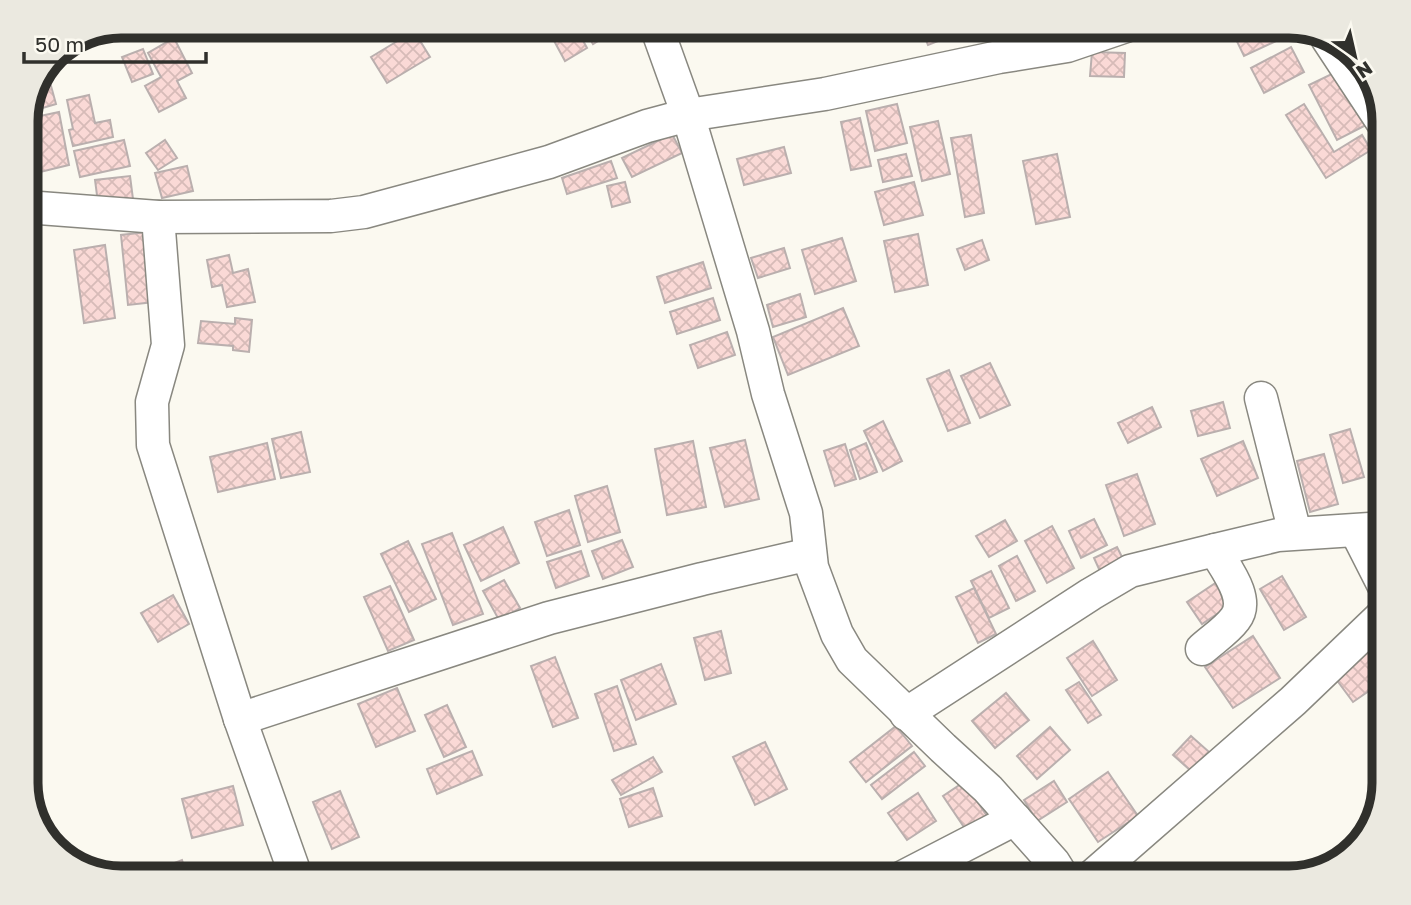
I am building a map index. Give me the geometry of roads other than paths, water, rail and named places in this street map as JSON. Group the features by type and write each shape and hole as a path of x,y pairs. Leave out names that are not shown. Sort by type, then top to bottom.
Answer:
{"street":[{"path":"660,38 688,115 753,331 768,394 806,513 812,567 823,603 837,634 852,660 988,789 1053,866"},
{"path":"39,208 158,217 331,216 364,212 550,162 646,126 688,115 813,96 999,57 1067,46 1091,38"},
{"path":"1337,52 1371,105"},
{"path":"158,217 167,345 152,402 153,445 240,719 292,866"},
{"path":"1261,398 1295,533"},
{"path":"906,714 1130,571 1295,533 1370,529"},
{"path":"1202,649 1237,617 1241,601 1215,550"},
{"path":"240,719 549,618 810,554"},
{"path":"1103,866 1293,701 1372,625"},
{"path":"924,866 1015,819"}]}
